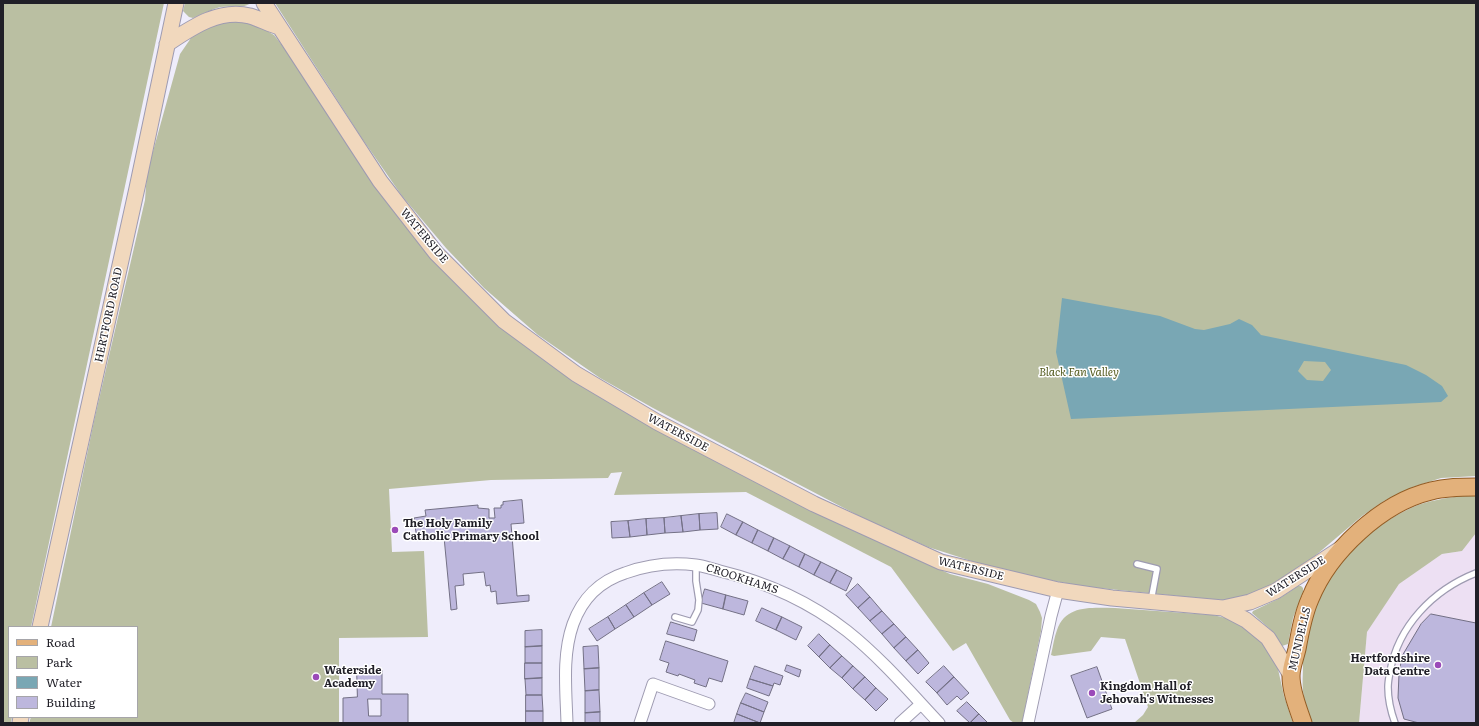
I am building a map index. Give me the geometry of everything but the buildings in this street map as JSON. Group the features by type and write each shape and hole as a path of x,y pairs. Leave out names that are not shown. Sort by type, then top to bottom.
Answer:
{"main road":[{"name":"HERTFORD ROAD","path":"40,626 136,196 176,3"},
{"name":"WATERSIDE","path":"264,3 380,181 436,253 504,321 576,374 657,422 814,504 941,562 1058,590 1112,598 1223,608 1250,602 1271,594 1344,546"},
{"path":"167,44 208,20 227,14 249,16 279,27"},
{"name":"MUNDELLS","path":"1303,723 1293,690 1291,675 1302,622 1310,599 1322,577 1344,546 1376,517 1402,502 1429,491 1452,487 1476,487"},
{"name":"WATERSIDE","path":"1223,608 1246,620 1268,638 1291,675"}],"street":[{"name":"CROOKHAMS","path":"567,723 567,650 573,624 588,597 599,585 612,577 642,566 662,564 696,565 732,574 764,584 824,614 848,631 875,656 939,723"},
{"path":"1028,723 1058,590"},
{"path":"640,723 653,684 709,704"},
{"path":"900,723 921,704"}],"lane":[{"path":"1137,564 1157,569 1151,601"},
{"path":"675,617 692,622 698,610 699,600 696,581 696,565"},
{"path":"1395,723 1391,711 1388,686 1392,662 1400,641 1410,624 1431,600 1450,586 1476,573"}],"shaded area":[{"path":"1476,533 1476,723 1359,723 1367,632 1398,584 1442,554 1462,551"}],"green space":[{"path":"3,3 164,3 31,626 8,626 8,718 12,718 11,723 3,723"},
{"path":"185,3 251,3 244,6 220,7 193,18 189,17 183,11"},
{"name":"Black Fan Valley","path":"275,3 1476,3 1476,476 1441,478 1413,487 1384,501 1362,516 1289,578 1243,599 1222,600 1089,587 1043,579 984,565 928,547 861,517 653,408 600,378 538,335 484,288 446,248 402,196 361,137"},
{"path":"223,21 238,22 250,24 274,35 489,313 767,485 852,530 950,574 988,584 1036,604 1042,618 1041,631 1022,723 1014,723 1010,720 966,643 953,651 891,567 746,492 614,495 622,472 611,473 608,478 491,480 389,489 392,552 424,551 428,637 339,638 339,723 29,723 31,718 138,718 138,626 51,626 94,421 145,200 147,173 180,54 191,38 205,28"},
{"path":"1467,495 1476,495 1476,533 1462,551 1442,554 1399,584 1367,632 1359,723 1312,723 1304,699 1303,688 1303,667 1306,640 1311,615 1321,592 1333,571 1348,552 1387,521 1424,503"},
{"path":"1298,586 1303,588 1303,592 1293,618 1288,644 1282,646 1271,630 1252,613 1253,611 1280,598"},
{"path":"1115,608 1213,615 1234,620 1263,640 1272,654 1278,669 1284,696 1293,723 1134,723 1143,715 1148,707 1125,639 1101,637 1091,651 1054,656 1051,655 1057,630 1061,622 1067,616 1081,609"}],"water":[{"path":"1062,298 1160,316 1195,329 1204,330 1230,324 1239,319 1252,325 1261,335 1406,365 1426,375 1442,386 1448,396 1441,402 1071,419 1056,352","holes":["1304,361 1325,362 1331,370 1323,381 1307,380 1298,371"]}],"place":[{"name":"The Holy Family Catholic Primary School","path":"395,530"},
{"name":"Hertfordshire Data Centre","path":"1438,665"},
{"name":"Waterside Academy","path":"316,677"},
{"name":"Kingdom Hall of Jehovah's Witnesses","path":"1092,693"}]}
